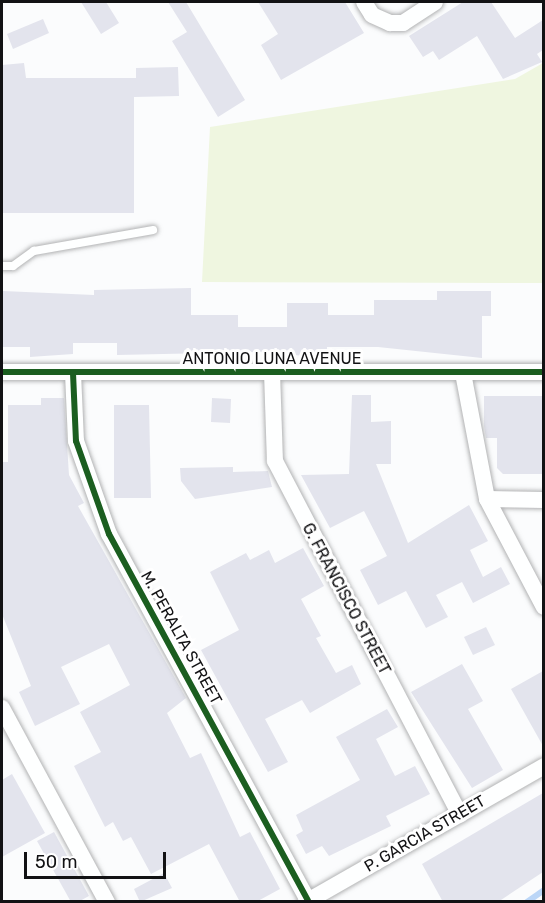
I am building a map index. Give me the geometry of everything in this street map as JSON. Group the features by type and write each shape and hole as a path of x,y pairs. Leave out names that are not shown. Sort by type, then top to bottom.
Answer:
{"street":[{"path":"364,2 372,15 390,23 403,23 435,2"},
{"name":"ANTONIO LUNA AVENUE","path":"2,372 543,372"},
{"name":"G. FRANCISCO STREET","path":"272,372 275,461 460,814"},
{"name":"M. PERALTA STREET","path":"74,373 76,441 109,534 307,901"},
{"path":"463,373 487,499 543,607"},
{"path":"487,499 543,500"},
{"path":"2,708 107,902"},
{"name":"P. GARCIA STREET","path":"307,901 543,766"}],"lane":[{"path":"2,266 13,266 34,251 153,230"}],"green space":[{"path":"543,63 543,283 202,282 210,127 515,79"}],"building":[{"path":"81,2 106,2 119,23 101,34"},
{"path":"168,2 186,2 245,100 218,117 172,41 187,32"},
{"path":"258,2 345,2 364,33 281,80 261,45 278,34"},
{"path":"463,2 491,2 515,38 543,20 543,50 537,54 542,62 503,79 477,36 439,60 433,51 423,57 409,36"},
{"path":"43,19 49,33 13,49 7,34"},
{"path":"24,63 26,78 136,78 136,68 178,67 179,96 134,97 134,213 2,213 2,65"},
{"path":"191,288 191,315 238,315 238,327 287,327 287,303 328,303 328,315 374,315 374,300 437,300 437,291 491,291 491,316 482,316 482,358 378,347 327,347 327,358 261,352 117,355 117,343 73,343 73,354 30,357 30,347 3,347 3,291 94,295 94,290"},
{"path":"352,395 371,395 371,422 391,421 391,464 376,464 408,543 469,505 488,541 470,550 483,577 501,567 510,584 473,603 462,582 436,595 448,617 426,628 406,591 378,605 360,570 387,556 364,511 330,528 301,475 349,474"},
{"path":"484,396 543,396 543,474 503,474 497,468 497,438 486,438"},
{"path":"41,398 64,398 69,475 84,503 78,506 186,698 167,713 190,758 201,753 240,837 250,832 280,889 256,902 240,902 209,844 151,874 131,837 123,841 113,822 105,827 74,766 101,752 80,712 130,685 109,644 61,667 80,704 35,726 19,692 31,686 2,614 2,462 8,462 8,405 41,405"},
{"path":"212,398 231,399 230,423 211,422"},
{"path":"114,405 149,405 151,498 114,498"},
{"path":"233,467 233,472 268,471 272,487 195,499 181,481 180,468"},
{"path":"303,548 324,586 301,599 321,636 316,638 336,673 352,665 361,684 310,713 302,700 265,719 288,762 268,772 201,650 239,630 210,572 246,553 250,560 269,550 275,563"},
{"path":"486,627 495,645 473,655 464,637"},
{"path":"462,664 483,701 468,709 503,770 472,788 411,692"},
{"path":"543,671 543,746 511,689"},
{"path":"387,709 398,727 376,739 395,776 415,766 430,794 386,816 391,826 329,856 322,846 306,854 296,835 303,831 296,815 360,780 336,737"},
{"path":"12,774 45,833 2,857 2,780"},
{"path":"543,793 543,872 498,902 443,902 422,864"},
{"path":"54,832 89,896 78,902 71,902 37,841"},
{"path":"164,873 172,888 140,902 134,889"}],"waterway":[{"path":"527,902 544,890"}],"cycle path":[{"path":"2,372 544,372"},
{"path":"73,373 76,441 109,534 308,901"}]}
